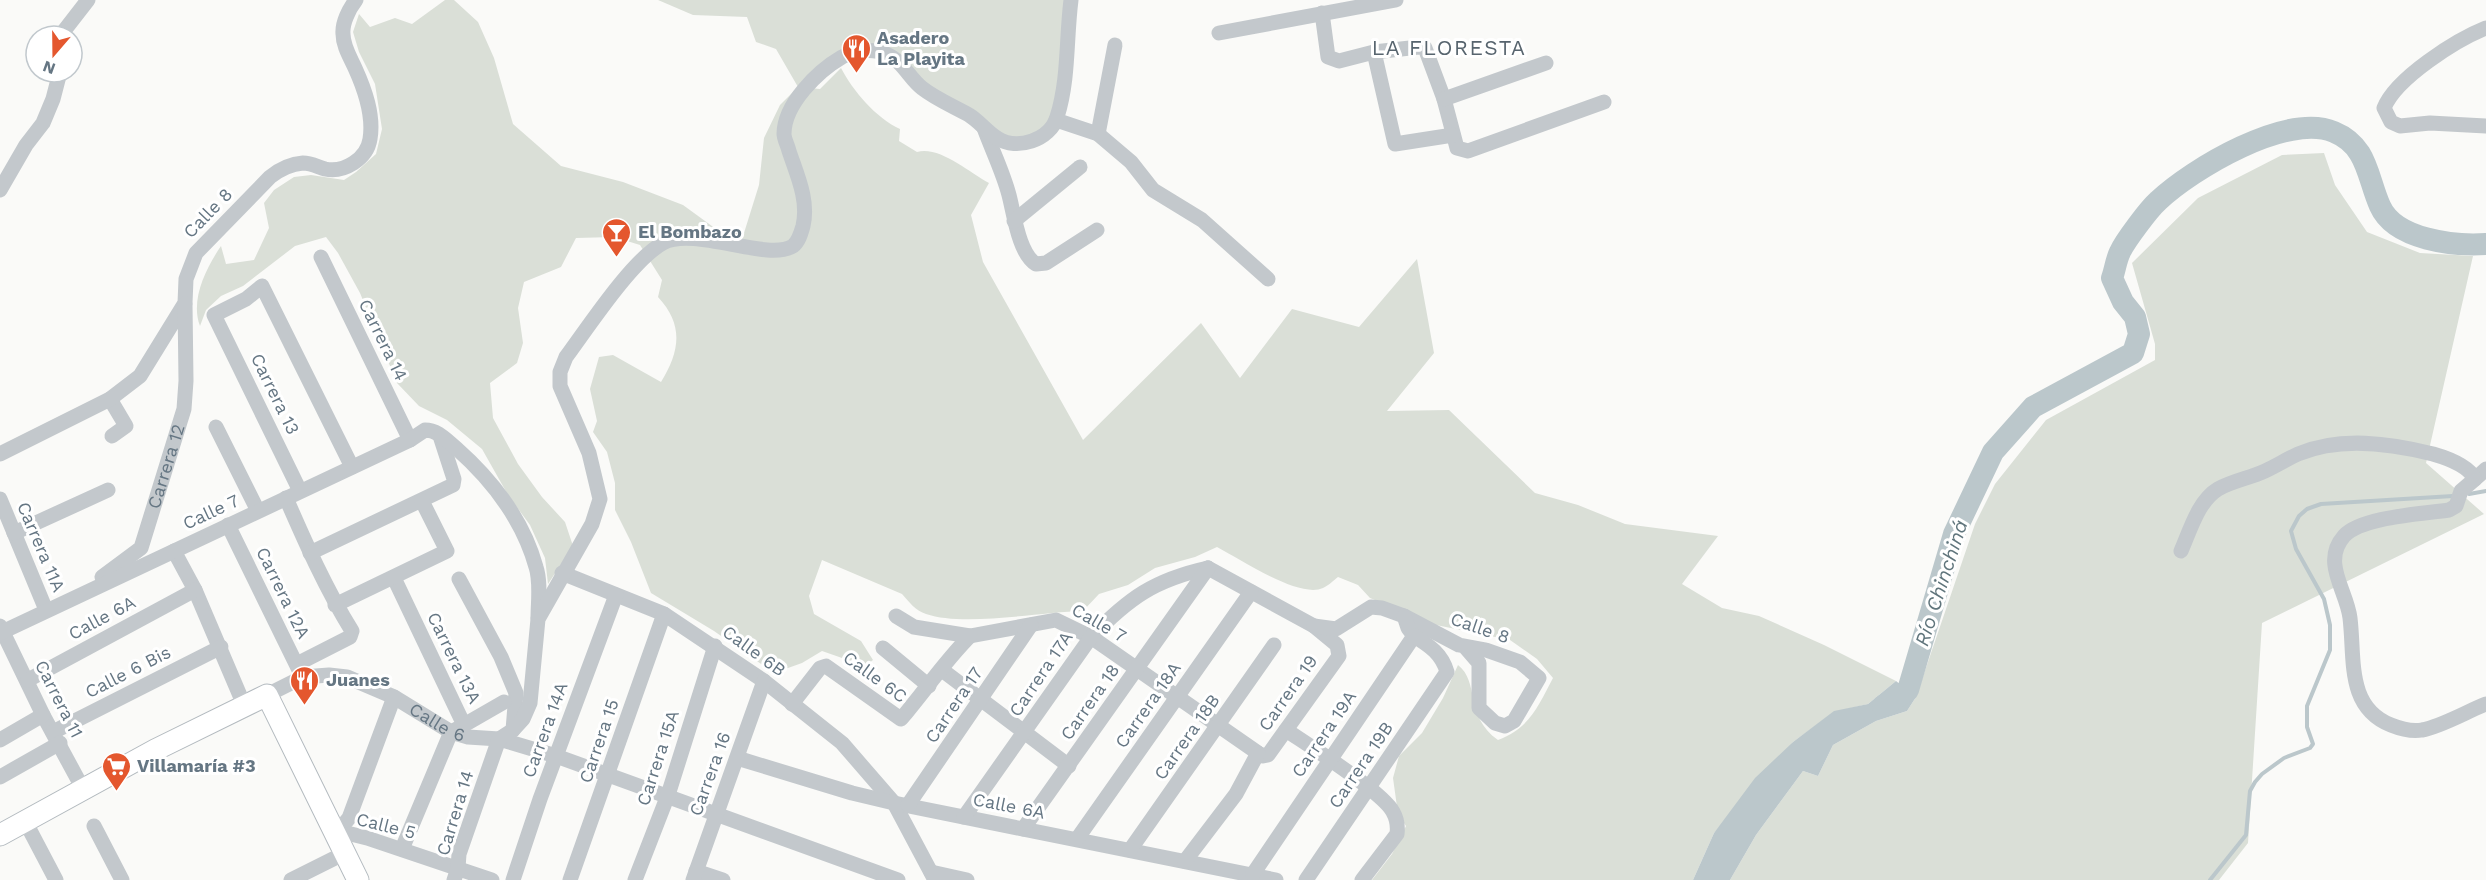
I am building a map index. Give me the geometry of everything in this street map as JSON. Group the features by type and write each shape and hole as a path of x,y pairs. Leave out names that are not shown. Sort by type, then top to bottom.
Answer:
{"main road":[{"name":"Calle 6","path":"0,835 83,789 267,695"},
{"path":"267,695 358,880"}],"street":[{"path":"69,24 88,0"},
{"name":"Calle 8","path":"0,454 110,399 140,376 184,303 186,279 196,253 270,177 283,167 304,163 328,170 350,166 362,156 370,141 370,113 363,85 344,45 342,32 350,9 356,0"},
{"path":"538,619 562,573 592,524 600,499 589,453 560,386 560,372 566,357 641,260 664,242 699,238 749,248 778,249 792,246 800,236 806,214 804,199 784,134 790,109 801,91 843,57 862,50 886,54 903,65 920,87 971,116 998,139 1021,144 1039,139 1056,120 1066,70 1071,0"},
{"path":"1219,33 1396,0"},
{"path":"1322,12 1328,57 1339,61 1374,52 1425,48 1444,99 1457,148 1468,151 1604,102"},
{"path":"2486,28 2431,59 2393,93 2384,108 2391,122 2400,126 2430,123 2486,126"},
{"path":"1098,134 1115,45"},
{"path":"1374,52 1395,144 1453,135"},
{"path":"1444,99 1546,63"},
{"path":"0,190 26,145 43,123 54,99 57,84"},
{"path":"1056,120 1098,134 1131,162 1153,190 1202,220 1268,279"},
{"path":"983,127 1029,260 1036,264 1046,263 1097,230"},
{"path":"1014,221 1080,167"},
{"name":"Carrera 14","path":"321,257 410,440"},
{"name":"Carrera 13","path":"352,467 262,286 246,299 214,315 293,495 310,553 352,631"},
{"name":"Carrera 12","path":"76,597 141,548 184,409 186,381 184,303"},
{"path":"110,399 126,426 112,436"},
{"path":"216,427 258,511"},
{"name":"Calle 7","path":"1,630 410,440 425,430 439,433"},
{"path":"310,553 453,485 454,479 439,433"},
{"path":"439,433 476,466 496,490 528,543 537,569 538,619 530,703 523,719 513,730 499,739"},
{"path":"2181,551 2205,501 2218,490 2299,454 2332,444 2367,443 2409,448 2458,464 2469,471 2480,474"},
{"path":"2480,474 2461,491 2454,505 2355,528 2338,544 2334,558 2336,573 2350,616 2352,654 2358,689 2366,710 2382,722 2403,730 2423,730 2486,704"},
{"path":"14,533 108,490"},
{"name":"Carrera 11A","path":"0,499 46,610"},
{"path":"336,605 447,551 422,501"},
{"name":"Carrera 12A","path":"228,525 300,671"},
{"path":"174,551 221,647 244,705"},
{"path":"1208,568 1314,626"},
{"name":"Carrera 17A","path":"964,817 1091,637 1114,613 1143,591 1177,575 1208,568"},
{"name":"Carrera 18","path":"1023,828 1208,568"},
{"name":"Calle 6B","path":"562,573 664,614 714,646 764,681 843,743 901,804"},
{"name":"Carrera 13A","path":"394,578 457,728"},
{"path":"459,579 501,657 516,693 513,730"},
{"name":"Calle 6A","path":"28,680 195,590"},
{"name":"Carrera 18A","path":"1077,839 1251,592"},
{"name":"Carrera 14A","path":"513,880 616,595"},
{"name":"Calle 8","path":"1371,607 1382,608 1404,616 1466,648 1486,650 1520,662 1539,678 1514,721 1505,726 1495,723 1479,708 1479,663 1466,648"},
{"name":"Carrera 19","path":"1314,626 1336,629 1371,607"},
{"name":"Carrera 15","path":"570,880 664,614"},
{"name":"Calle 7","path":"896,616 914,627 970,636 1056,620 1091,637 1258,753"},
{"path":"1404,616 1414,636"},
{"name":"Carrera 17","path":"901,804 982,700 1031,625"},
{"name":"Carrera 19","path":"1185,861 1236,795 1258,753 1268,754 1339,656 1336,645 1314,626"},
{"name":"Carrera 11","path":"1,630 83,789"},
{"name":"Calle 6","path":"267,695 350,637 352,631"},
{"path":"883,648 929,686 955,651 970,636"},
{"name":"Carrera 19B","path":"1306,880 1370,790 1447,672 1444,660 1433,648 1414,636"},
{"name":"Carrera 19A","path":"1253,874 1414,636"},
{"name":"Carrera 18B","path":"1130,850 1274,645"},
{"name":"Carrera 15A","path":"635,880 668,795 714,646"},
{"name":"Calle 6 Bis","path":"57,738 221,647"},
{"name":"Calle 6C","path":"792,704 820,669 826,666 832,668 901,719 929,686"},
{"path":"942,670 1069,766"},
{"name":"Calle 6","path":"300,671 347,677 457,728 468,737 499,739 556,756 898,880"},
{"name":"Carrera 16","path":"695,875 764,681"},
{"path":"338,840 349,818 394,697"},
{"name":"Calle 6","path":"457,728 504,702"},
{"path":"0,740 43,715"},
{"path":"402,849 457,728"},
{"path":"1286,730 1370,790 1392,810 1398,826 1397,834 1362,880"},
{"path":"0,777 57,738"},
{"name":"Carrera 14","path":"456,874 459,854 499,739"},
{"name":"Calle 6A","path":"737,758 852,793 1276,880"},
{"path":"901,804 933,876 967,880"},
{"path":"25,821 56,880"},
{"path":"94,826 122,880"},
{"name":"Calle 5","path":"291,880 338,840 351,834 402,849 456,874 492,880"},
{"path":"695,875 723,880"}],"shaded area":[{"path":"445,0 454,0 478,22 494,58 513,124 561,166 623,182 683,205 716,229 744,233 759,185 764,138 780,105 798,87 776,49 756,42 747,17 693,15 658,0 1066,0 1064,52 1059,91 1047,123 1037,134 1031,136 1010,139 862,45 799,87 820,89 841,68 866,103 882,118 900,129 899,141 917,152 926,151 944,156 989,183 971,215 983,262 1083,440 1201,323 1240,378 1292,309 1359,327 1417,259 1434,353 1387,411 1449,410 1535,493 1578,505 1625,524 1718,536 1682,584 1722,608 1759,616 1896,681 1868,704 1834,712 1793,742 1714,833 1693,880 1372,880 1392,854 1406,826 1398,814 1393,778 1399,756 1422,733 1443,698 1458,665 1465,672 1469,681 1480,721 1498,740 1518,729 1537,707 1553,678 1537,659 1510,640 1436,625 1370,598 1358,585 1338,577 1323,588 1312,590 1300,588 1270,576 1217,547 1195,557 1155,568 1128,585 1099,594 1083,611 981,619 942,618 922,613 902,594 822,560 809,596 814,614 861,641 873,660 865,666 822,651 802,663 774,673 714,631 651,593 631,542 615,510 615,483 607,452 593,432 597,421 590,389 599,357 613,355 661,382 672,360 676,338 672,318 658,297 662,280 640,245 614,237 576,238 561,267 524,282 518,308 523,343 517,363 490,383 493,418 518,464 542,497 565,522 573,546 548,584 545,558 530,525 508,495 482,449 447,420 419,406 397,383 360,293 338,253 326,237 295,246 243,286 221,296 206,310 200,326 197,316 201,284 221,246 226,264 254,260 269,228 264,203 274,190 294,177 311,175 344,180 376,154 382,129 375,84 359,52 353,32 359,14 370,27 395,18 412,24"},
{"path":"2324,153 2335,185 2367,232 2420,253 2473,256 2426,463 2484,514 2262,623 2248,843 2219,880 1730,880 1756,835 1803,771 1818,776 1833,745 1876,721 1907,711 1916,697 1975,524 1995,484 2046,420 2155,360 2155,344 2132,263 2198,198 2282,155"},
{"path":"1896,681 1916,697 1907,711 1876,721 1833,745 1818,776 1803,771 1756,835 1730,880 1693,880 1714,833 1755,778 1793,742 1834,711 1868,704"}],"waterway":[{"name":"Río Chinchiná","path":"1883,706 1908,690 1954,534 1993,452 2033,407 2133,353 2139,334 2135,317 2123,302 2112,278 2119,255 2127,241 2154,205 2173,188 2241,147 2291,130 2314,128 2334,132 2354,145 2365,163 2380,206 2398,227 2427,239 2442,242 2486,244"},
{"path":"2469,494 2486,491"},
{"path":"2210,880 2246,835 2250,791 2255,782 2284,758 2310,748 2313,744 2307,727 2307,706 2330,650 2330,625 2324,599 2296,549 2291,531 2299,516 2307,509 2321,504 2453,496"}],"place":[{"name":"Asadero La Playita","path":"856,74"},
{"name":"El Bombazo","path":"617,258"},
{"name":"Juanes","path":"305,706"},
{"name":"Villamaría #3","path":"116,792"}],"district":[{"name":"LA FLORESTA","path":"1449,48"}]}
